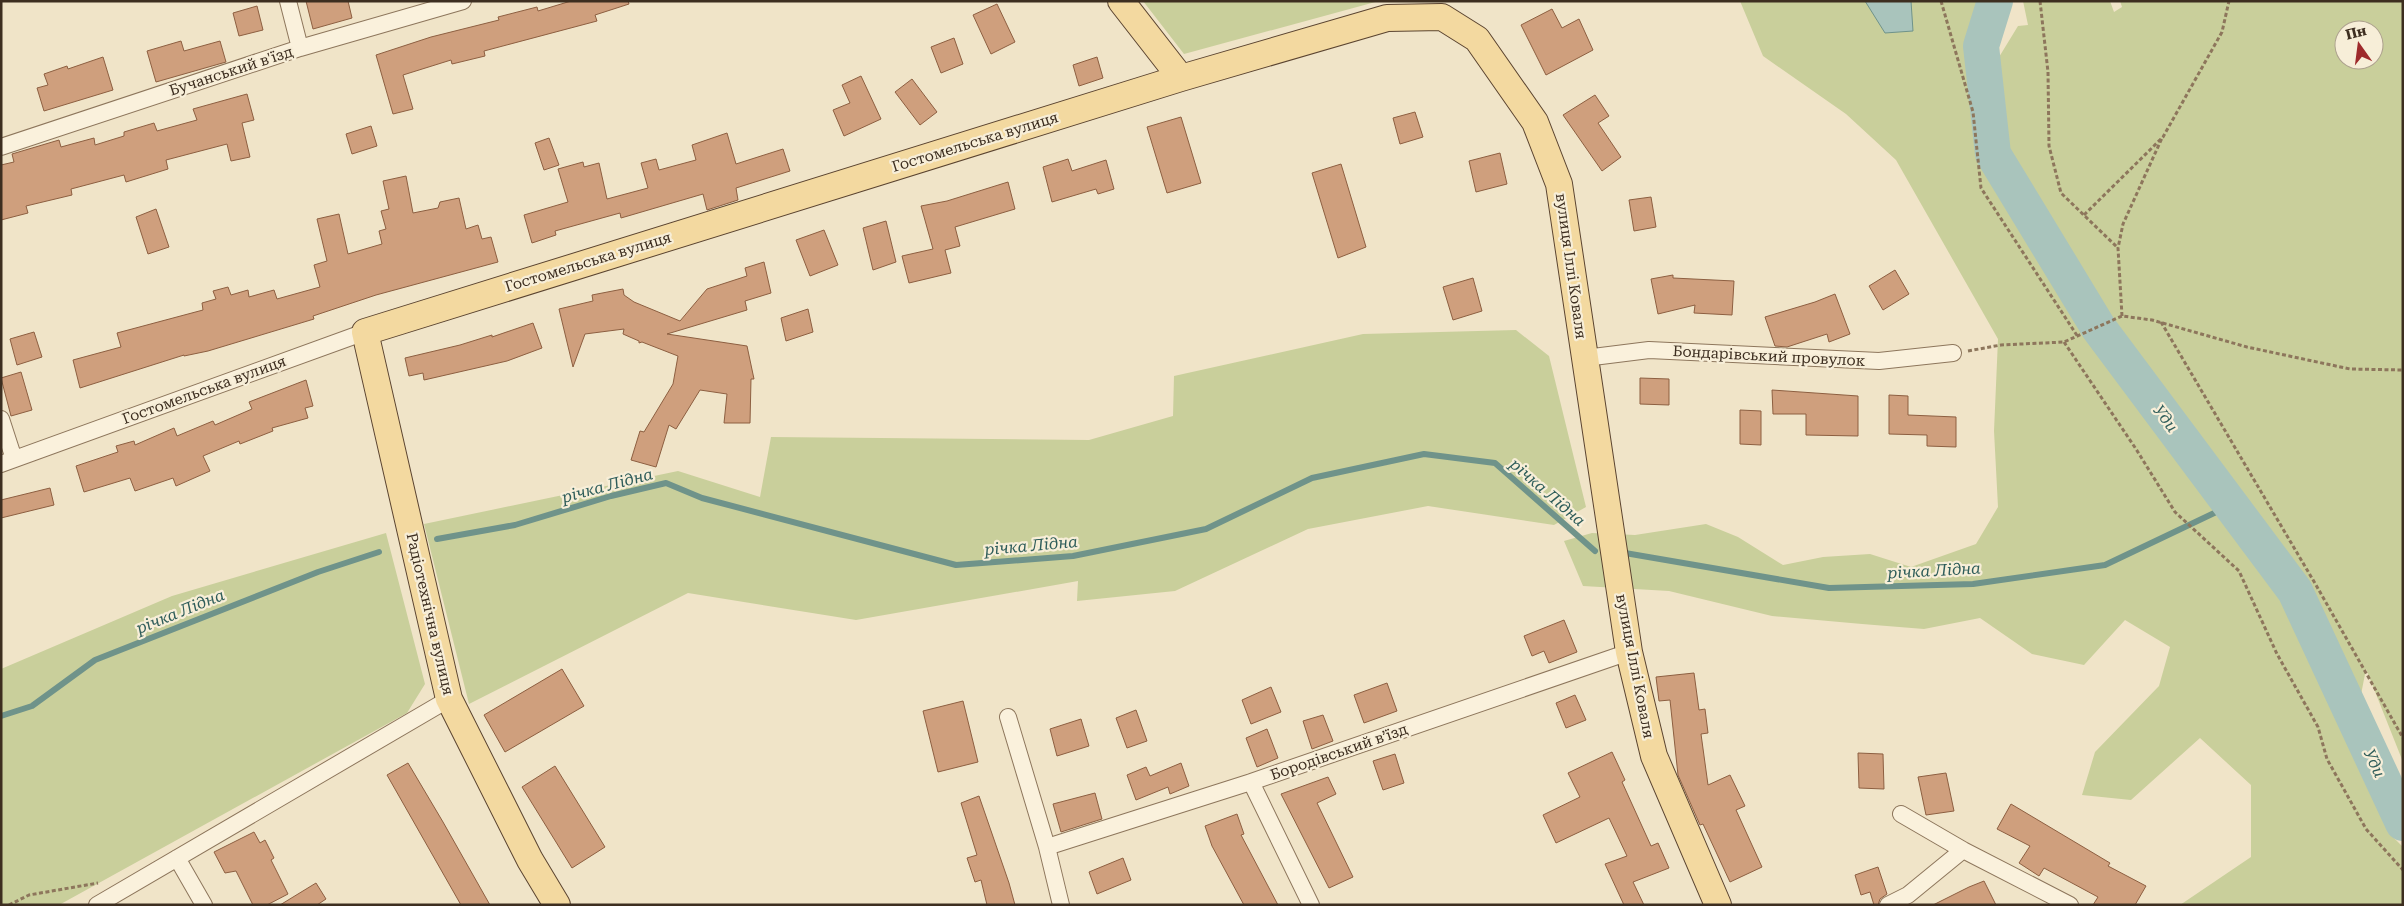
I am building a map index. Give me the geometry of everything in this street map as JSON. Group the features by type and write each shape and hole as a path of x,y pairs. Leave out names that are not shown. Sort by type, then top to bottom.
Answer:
{"main road":[{"path":"1121,1 1181,78"},
{"name":"вулиця Іллі Коваля","path":"1181,78 1387,18 1442,17 1477,39 1536,122 1559,184 1629,652 1654,756 1718,905"},
{"name":"Гостомельська вулиця","path":"365,332 1181,78"},
{"name":"Радіотехнічна вулиця","path":"365,332 450,699 530,860 556,905"}],"street":[{"path":"288,1 300,48"},
{"name":"Бучанський в'їзд","path":"1,147 300,48 464,1"},
{"name":"Гостомельська вулиця","path":"7,461 365,332"},
{"name":"Бондарівський провулок","path":"1585,358 1649,350 1879,361 1953,353"},
{"path":"1,419 7,461"},
{"name":"Бородівський в’їзд","path":"1048,847 1251,782 1629,652"},
{"path":"97,905 450,699"},
{"path":"1008,717 1048,847 1061,905"},
{"path":"1251,782 1311,905"},
{"path":"1901,814 1964,850 2070,905"},
{"path":"1888,905 1908,895 1964,850"},
{"path":"177,858 204,905"}],"path":[{"path":"1941,1 1973,112 1980,188 2078,337"},
{"path":"2040,1 2048,72 2049,146 2061,192 2118,248"},
{"path":"2122,316 2118,248 2123,224 2163,137 2222,32 2229,1"},
{"path":"2084,216 2163,137"},
{"path":"1953,353 2001,345 2064,342 2122,316 2161,322 2247,348 2350,369 2403,370"},
{"path":"2161,322 2316,584 2403,738"},
{"path":"2064,342 2179,516 2239,571 2278,654 2318,727 2332,767 2366,829 2403,870"},
{"path":"9,905 29,895 101,882 125,888"}],"green space":[{"path":"1143,1 1379,1 1184,54"},
{"path":"1740,1 1989,1 1981,46 1995,172 2124,373 2288,597 2390,834 2403,847 2403,905 2180,905 2251,857 2251,785 2200,738 2131,800 2082,795 2095,752 2159,686 2170,647 2125,620 2084,665 2032,654 1980,618 1924,629 1772,616 1669,591 1583,586 1564,541 1592,533 1635,535 1706,524 1738,537 1783,565 1823,557 1870,554 1911,567 1976,544 1998,507 1994,431 1998,339 1896,160 1846,114 1763,56"},
{"path":"2023,1 2110,1 2114,12 2122,7 2120,1 2403,1 2403,762 2366,669 2358,710 2297,582 2111,329 2010,162 2002,135 1996,62 2018,26 2028,25"},
{"path":"1516,330 1549,356 1586,507 1554,525 1428,506 1308,529 1175,591 1077,601 1078,581 856,620 688,593 469,704 424,524 678,471 760,497 771,437 1089,440 1173,416 1174,376 1363,334"},
{"path":"386,533 425,684 407,713 59,905 1,905 1,669 172,596"}],"water":[{"path":"1865,1 1911,1 1913,31 1885,33"}],"building":[{"path":"306,1 348,1 352,18 313,29"},
{"path":"571,1 628,1 629,4 595,15 597,21 484,51 485,56 452,64 451,60 403,75 413,109 393,114 376,55 431,37 499,20 498,17 537,7 538,11"},
{"path":"997,4 1015,42 991,54 973,15"},
{"path":"257,6 263,30 239,36 233,13"},
{"path":"1552,9 1562,28 1579,19 1593,50 1546,75 1521,25"},
{"path":"954,38 963,64 941,73 931,47"},
{"path":"181,41 184,51 220,41 226,62 156,82 147,51"},
{"path":"103,57 113,90 44,111 37,88 48,85 44,74 67,66 68,69"},
{"path":"1097,57 1103,78 1079,86 1073,65"},
{"path":"861,76 881,119 844,136 833,110 850,103 842,85"},
{"path":"912,79 937,112 920,125 895,92"},
{"path":"247,94 254,120 242,123 250,157 231,161 227,144 166,160 168,169 126,182 124,175 71,189 72,195 26,206 28,213 1,220 1,165 14,162 12,154 59,140 61,147 94,138 95,145 124,136 124,132 154,123 157,131 197,120 193,109"},
{"path":"1595,95 1609,116 1598,123 1621,157 1602,171 1563,115"},
{"path":"1415,112 1423,137 1400,144 1393,118"},
{"path":"1181,117 1201,183 1167,193 1147,127"},
{"path":"371,126 377,146 352,154 346,134"},
{"path":"727,133 736,164 783,149 790,171 736,188 738,200 707,210 703,194 621,218 620,213 555,231 556,235 532,243 524,215 568,202 558,169 583,162 584,167 599,163 607,199 648,188 641,163 656,159 659,170 696,160 692,145"},
{"path":"549,138 559,165 544,170 535,143"},
{"path":"1500,153 1507,184 1476,192 1469,161"},
{"path":"1068,159 1072,171 1106,160 1114,189 1098,194 1096,189 1052,202 1043,167"},
{"path":"1341,164 1366,247 1338,258 1312,173"},
{"path":"406,176 413,213 438,208 440,202 459,198 466,229 478,225 482,239 491,237 498,262 376,295 313,316 314,319 208,351 184,355 80,388 73,360 121,347 117,333 203,310 202,303 216,299 213,291 228,287 231,295 248,290 249,297 274,290 277,299 320,287 314,265 327,261 317,219 339,214 348,254 382,244 379,231 386,229 381,211 389,209 383,181"},
{"path":"1008,182 1015,209 955,227 960,246 945,250 951,273 909,283 902,256 933,249 921,206 947,201"},
{"path":"1651,197 1656,227 1634,231 1629,200"},
{"path":"156,209 169,247 148,254 136,217"},
{"path":"886,221 896,262 873,270 863,228"},
{"path":"824,230 838,265 810,276 796,240"},
{"path":"764,262 771,293 745,301 747,310 667,334 747,346 754,379 751,379 750,423 724,423 727,394 700,390 676,429 669,425 656,467 631,460 640,431 644,432 673,384 678,356 642,342 639,343 639,341 623,334 624,329 585,334 573,367 559,309 593,301 592,295 623,289 624,295 634,302 680,321 707,289 747,276 745,268"},
{"path":"1895,270 1909,294 1883,310 1869,286"},
{"path":"1673,275 1673,278 1734,281 1732,315 1694,313 1695,305 1658,314 1651,279"},
{"path":"1473,278 1482,311 1453,320 1443,287"},
{"path":"1835,294 1850,334 1829,342 1827,334 1787,347 1775,346 1765,317"},
{"path":"808,309 813,332 786,341 781,318"},
{"path":"533,323 542,348 507,361 424,380 423,373 409,376 405,358 492,335 492,337"},
{"path":"34,332 42,357 17,365 10,339"},
{"path":"21,372 32,410 11,416 1,378"},
{"path":"1640,378 1669,379 1669,405 1640,404"},
{"path":"306,380 313,406 305,408 308,418 272,428 273,431 240,444 239,441 203,456 210,471 176,486 173,478 135,491 130,478 84,492 76,466 118,452 116,446 134,441 135,445 174,428 177,436 213,421 215,425 252,409 249,402"},
{"path":"1772,390 1858,396 1858,436 1806,435 1806,414 1773,414"},
{"path":"1889,395 1908,396 1908,415 1956,417 1956,447 1927,446 1927,435 1889,434"},
{"path":"1740,410 1761,411 1761,445 1740,444"},
{"path":"50,488 54,505 1,518 1,500"},
{"path":"1564,620 1577,652 1549,663 1544,651 1532,656 1524,636"},
{"path":"562,669 584,706 505,752 484,715"},
{"path":"1694,673 1699,710 1705,709 1708,733 1701,734 1708,785 1730,775 1745,806 1736,810 1762,867 1730,882 1703,824 1700,825 1678,775 1670,700 1659,701 1656,677"},
{"path":"1387,683 1397,711 1364,723 1354,695"},
{"path":"1271,687 1281,712 1251,724 1242,700"},
{"path":"1575,695 1586,720 1566,728 1556,703"},
{"path":"963,701 978,762 938,772 923,711"},
{"path":"1136,710 1147,741 1127,748 1116,718"},
{"path":"1323,715 1333,741 1312,749 1303,721"},
{"path":"1081,719 1089,746 1057,756 1050,729"},
{"path":"1267,729 1278,758 1257,767 1246,738"},
{"path":"1612,752 1625,780 1622,782 1651,846 1658,843 1669,868 1633,882 1644,905 1624,905 1605,864 1627,856 1609,818 1556,843 1543,815 1580,797 1568,773"},
{"path":"1858,753 1883,754 1884,789 1859,788"},
{"path":"1395,754 1404,783 1383,790 1373,761"},
{"path":"408,763 490,905 461,905 387,775"},
{"path":"1181,763 1189,786 1170,794 1168,787 1136,800 1127,775 1146,767 1150,776"},
{"path":"555,766 605,847 572,868 522,787"},
{"path":"1946,773 1954,811 1926,815 1918,777"},
{"path":"1328,777 1336,794 1317,803 1353,877 1329,888 1281,794"},
{"path":"1095,793 1102,819 1061,832 1053,804"},
{"path":"979,796 1015,905 987,905 981,880 975,882 967,858 977,855 961,803"},
{"path":"2011,804 2110,863 2108,866 2146,886 2135,905 2093,905 2098,897 2044,868 2039,876 2019,863 2030,846 1997,829"},
{"path":"1237,814 1244,834 1241,835 1278,905 1244,905 1212,846 1205,826"},
{"path":"254,832 260,843 265,840 274,858 271,860 288,894 267,905 253,905 236,871 225,873 214,852"},
{"path":"1123,858 1131,880 1097,894 1089,872"},
{"path":"1878,867 1887,894 1880,899 1878,905 1874,905 1870,892 1861,895 1855,875"},
{"path":"1984,881 1996,905 1933,905 1969,887"},
{"path":"316,883 326,899 317,905 280,905"}],"waterway":[{"name":"Уди","path":"1995,1 1981,46 1993,154 2098,327 2295,591 2403,823"},
{"name":"річка Лідна","path":"437,539 515,525 611,496 666,483 702,498 956,565 1073,556 1206,529 1312,478 1424,454 1495,463 1595,551"},
{"name":"річка Лідна","path":"1625,553 1829,588 1973,584 2105,565 2231,505"},
{"name":"річка Лідна","path":"1,716 32,706 95,660 318,572 379,552"}]}
